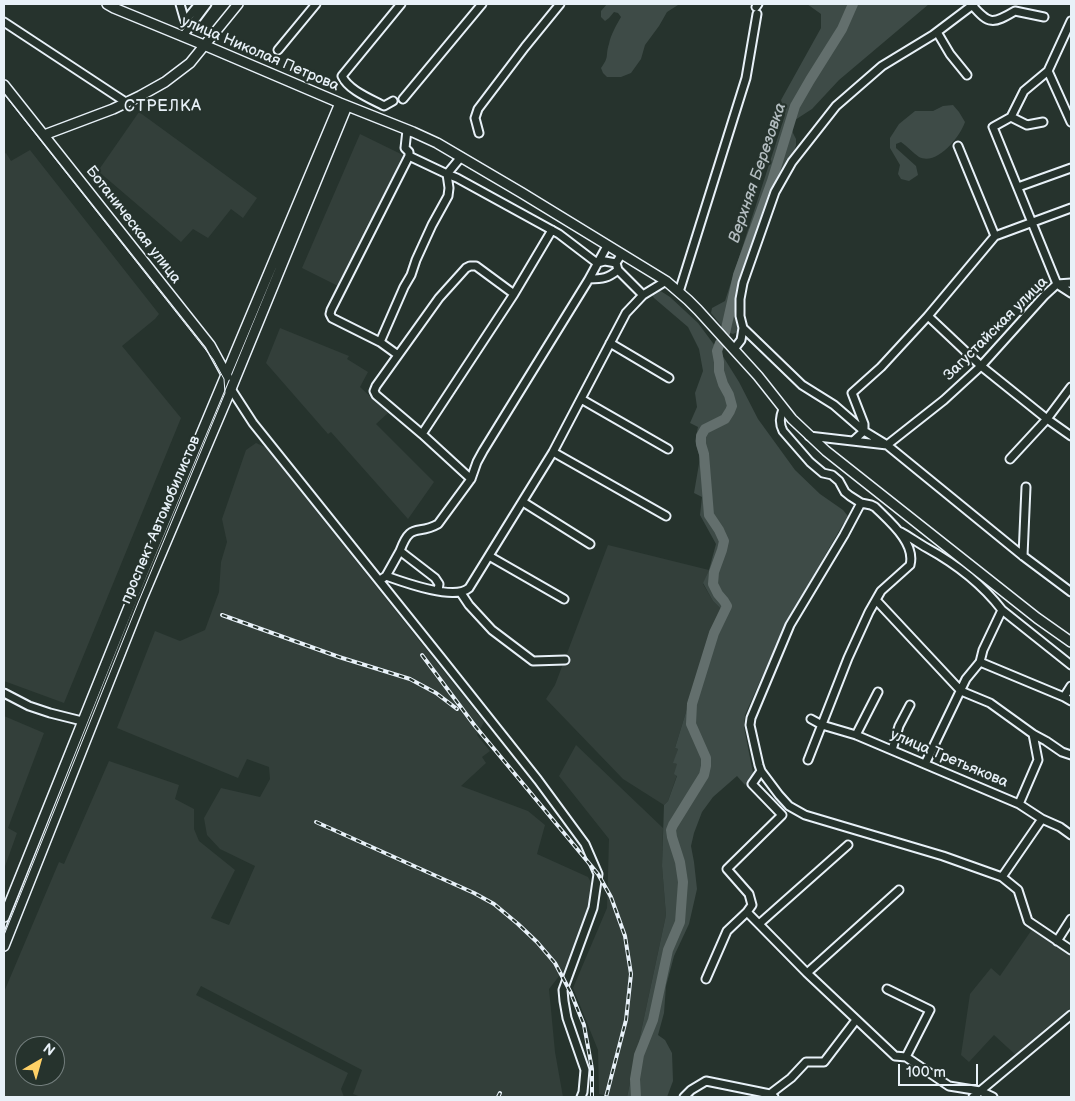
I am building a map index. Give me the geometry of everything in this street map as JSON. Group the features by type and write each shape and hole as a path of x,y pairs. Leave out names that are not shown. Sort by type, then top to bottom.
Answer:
{"main road":[{"name":"улица Николая Петрова","path":"107,4 436,143 522,193 607,246 618,262 666,281 688,300 734,349 758,376 783,409 809,436 1029,612 1071,642"},
{"path":"44,135 114,109 164,82 190,63 238,4"},
{"name":"Ботаническая улица","path":"4,85 210,345 227,373 231,389"},
{"name":"проспект Автомобилистов","path":"4,917 132,599 343,104"},
{"name":"проспект Автомобилистов","path":"4,946 142,602 231,389 343,104"}],"street":[{"path":"180,4 187,24"},
{"path":"183,36 198,4"},
{"path":"187,24 207,4"},
{"path":"278,50 316,4"},
{"path":"393,101 384,106 355,90 342,76 401,4"},
{"path":"403,99 482,4"},
{"path":"479,133 475,118 478,109 560,4"},
{"path":"734,349 741,340 743,328 740,316 740,299 743,283 775,192 792,162 836,106 882,66 937,32 973,4 985,18 992,20 1000,20 1015,11 1044,17"},
{"path":"679,292 746,78 757,8"},
{"path":"1071,21 1048,71 1024,90 1011,117 993,127 1057,284 1071,292"},
{"path":"4,22 127,103"},
{"path":"937,32 950,54 967,75"},
{"path":"1048,71 1071,122"},
{"path":"1011,117 1027,125 1043,122"},
{"path":"398,355 380,342 332,318 330,314 409,156 406,148 407,130"},
{"path":"958,146 995,236"},
{"path":"409,156 456,178 552,230 597,263"},
{"path":"380,342 432,224 448,196 447,174 461,157"},
{"path":"1018,187 1071,168"},
{"path":"853,441 864,431 864,424 852,393 881,367 928,316 995,236 1071,208"},
{"path":"422,434 514,294 552,230"},
{"path":"383,578 400,551 405,539 412,531 438,524 466,488 472,479 483,451 589,279 607,246"},
{"path":"597,263 605,261 618,262 643,294"},
{"path":"589,279 609,277 618,262"},
{"path":"472,479 376,395 374,391 439,298 466,268 476,266 514,294"},
{"path":"383,578 438,591 461,593 469,588 553,452 626,313 643,294 666,281"},
{"name":"Загустайская улица","path":"887,444 944,400 981,366 1057,284 1071,283"},
{"path":"928,316 981,366 1071,436"},
{"path":"743,328 802,385 834,405 864,431 887,444 1023,556 1071,592"},
{"path":"610,343 669,378"},
{"path":"1010,459 1047,419 1071,388"},
{"path":"231,389 253,423 383,578 585,844 598,874 593,908 564,990 567,1018 585,1070 581,1097"},
{"path":"581,399 668,449"},
{"path":"783,409 780,416 780,425 810,462 823,473 836,477 845,492 861,504 876,507 900,532 940,554 972,578 994,599 1002,610 1071,665"},
{"path":"809,436 887,444"},
{"path":"553,452 666,516"},
{"path":"1023,556 1026,487"},
{"path":"523,502 590,544"},
{"path":"861,504 790,625 751,718 750,725 758,766 789,806 805,815 943,856 1002,877 1018,890 1028,921 1071,950"},
{"path":"808,760 848,658 869,612 881,590 910,565 910,554 900,532"},
{"path":"400,551 435,578 439,584 438,591"},
{"path":"489,556 564,599"},
{"path":"461,593 469,605 492,630 533,661 564,660"},
{"path":"876,600 961,691 990,704 1033,734 1062,752 1071,755"},
{"path":"925,764 966,679 980,662 983,650 1002,610"},
{"path":"980,662 1068,699 1071,686"},
{"path":"856,735 878,692"},
{"path":"4,693 29,706 82,721"},
{"path":"892,750 898,726 910,705"},
{"name":"улица Третьякова","path":"811,720 856,735 1019,804 1071,835"},
{"path":"1019,804 1038,760 1033,734"},
{"path":"706,979 727,931 752,905 749,894 727,869 782,815 752,784 761,771"},
{"path":"1002,877 1042,819"},
{"path":"759,924 848,845"},
{"path":"807,973 899,890"},
{"path":"747,912 807,973 895,1056 906,1057 949,1086 980,1091 993,1097"},
{"path":"1057,941 1071,919"},
{"path":"887,990 930,1010 906,1057"},
{"path":"973,1097 1071,1016"},
{"path":"684,1097 690,1090 706,1081 772,1096 806,1062 824,1062 856,1020"}],"shaded area":[{"path":"607,4 682,4 667,12 645,45 641,59 631,73 621,77 607,77 601,68 606,58 611,37 621,17 618,13 614,12 605,21 601,17 601,11"},
{"path":"807,4 929,4 839,80 812,109 795,120 791,126 796,139 796,145 773,190 740,278 737,315 740,327 733,334 727,332 711,313 712,308 725,301 785,115 781,100 821,28 821,14"},
{"path":"953,105 965,122 953,142 940,154 926,159 919,157 901,142 896,144 896,148 916,166 918,175 909,181 901,179 898,174 900,165 890,148 890,138 899,124 915,111 933,111 943,106"},
{"path":"139,112 257,198 243,218 231,209 208,238 193,229 181,242 98,171"},
{"path":"360,134 403,155 340,287 302,268"},
{"path":"30,150 159,314 122,346 181,418 64,703 4,681 4,154 6,153 11,161"},
{"path":"654,290 659,290 670,297 698,323 739,382 758,419 795,470 820,494 843,510 848,516 785,625 745,715 744,727 753,773 745,785 737,776 713,797 702,812 694,833 691,846 697,889 689,924 674,956 666,986 664,1013 658,1035 665,1040 672,1053 673,1081 667,1097 627,1097 666,915 662,866 664,805 668,801 677,776 674,774 677,764 673,763 678,749 675,748 703,656 721,609 713,601 703,583 709,570 716,544 700,515 702,497 694,493 700,458 695,441 698,427 690,423 697,407 695,393 703,371 699,349 688,327 654,298 651,294"},
{"path":"280,328 349,356 347,359 368,372 360,387 388,413 376,424 434,482 408,519 331,432 328,434 266,363"},
{"path":"256,443 265,447 484,722 477,735 490,751 482,757 486,763 461,786 528,811 545,825 537,854 588,877 594,888 571,961 549,989 555,1052 563,1097 361,1097 353,1094 362,1070 201,986 196,995 348,1073 341,1089 344,1097 4,1097 4,992 59,862 64,864 109,761 179,785 175,799 194,809 194,829 199,841 235,870 211,918 229,925 255,866 220,849 207,835 204,818 221,788 260,797 270,779 269,767 247,759 238,778 117,728 155,631 180,641 205,630 219,592 221,562 227,542 222,519 246,450"},
{"path":"608,545 709,570 703,584 713,601 721,609 703,656 675,748 678,749 674,763 677,764 677,775 668,801 664,805 623,779 546,699 555,685"},
{"path":"4,716 44,733 8,828 17,833 4,869"},
{"path":"576,745 663,828 662,866 666,915 627,1097 599,1094 598,1050 573,988 607,908 609,839 559,776"},
{"path":"1033,928 1071,955 1071,1007 1061,1019 1046,1028 1019,1058 994,1035 969,1062 961,1055 970,994 991,968 1000,976"}],"waterway":[{"name":"Верхняя Березовка","path":"725,333 738,275 772,181 795,106 842,29 853,4"},
{"path":"636,1097 635,1079 639,1055 653,1020 668,950 680,922 683,882 680,862 671,830 704,775 706,766 706,758 691,724 692,704 714,633 727,606 713,584 714,572 724,541 709,515 704,454 701,444 701,436 705,429 725,419 732,406 719,371 717,351 720,343"}],"tram line":[{"path":"4,94 213,359 224,379 225,393 4,935"}],"railway":[{"path":"222,615 339,657 410,679 436,693 457,709"},
{"path":"422,655 475,726 598,874 611,897 625,936 631,974 626,1020 606,1097"},
{"path":"316,822 474,893 494,904 537,942 555,963 571,993 584,1025 592,1069 592,1097"},
{"path":"498,1097 500,1093"}],"district":[{"name":"СТРЕЛКА","path":"163,107"}]}
